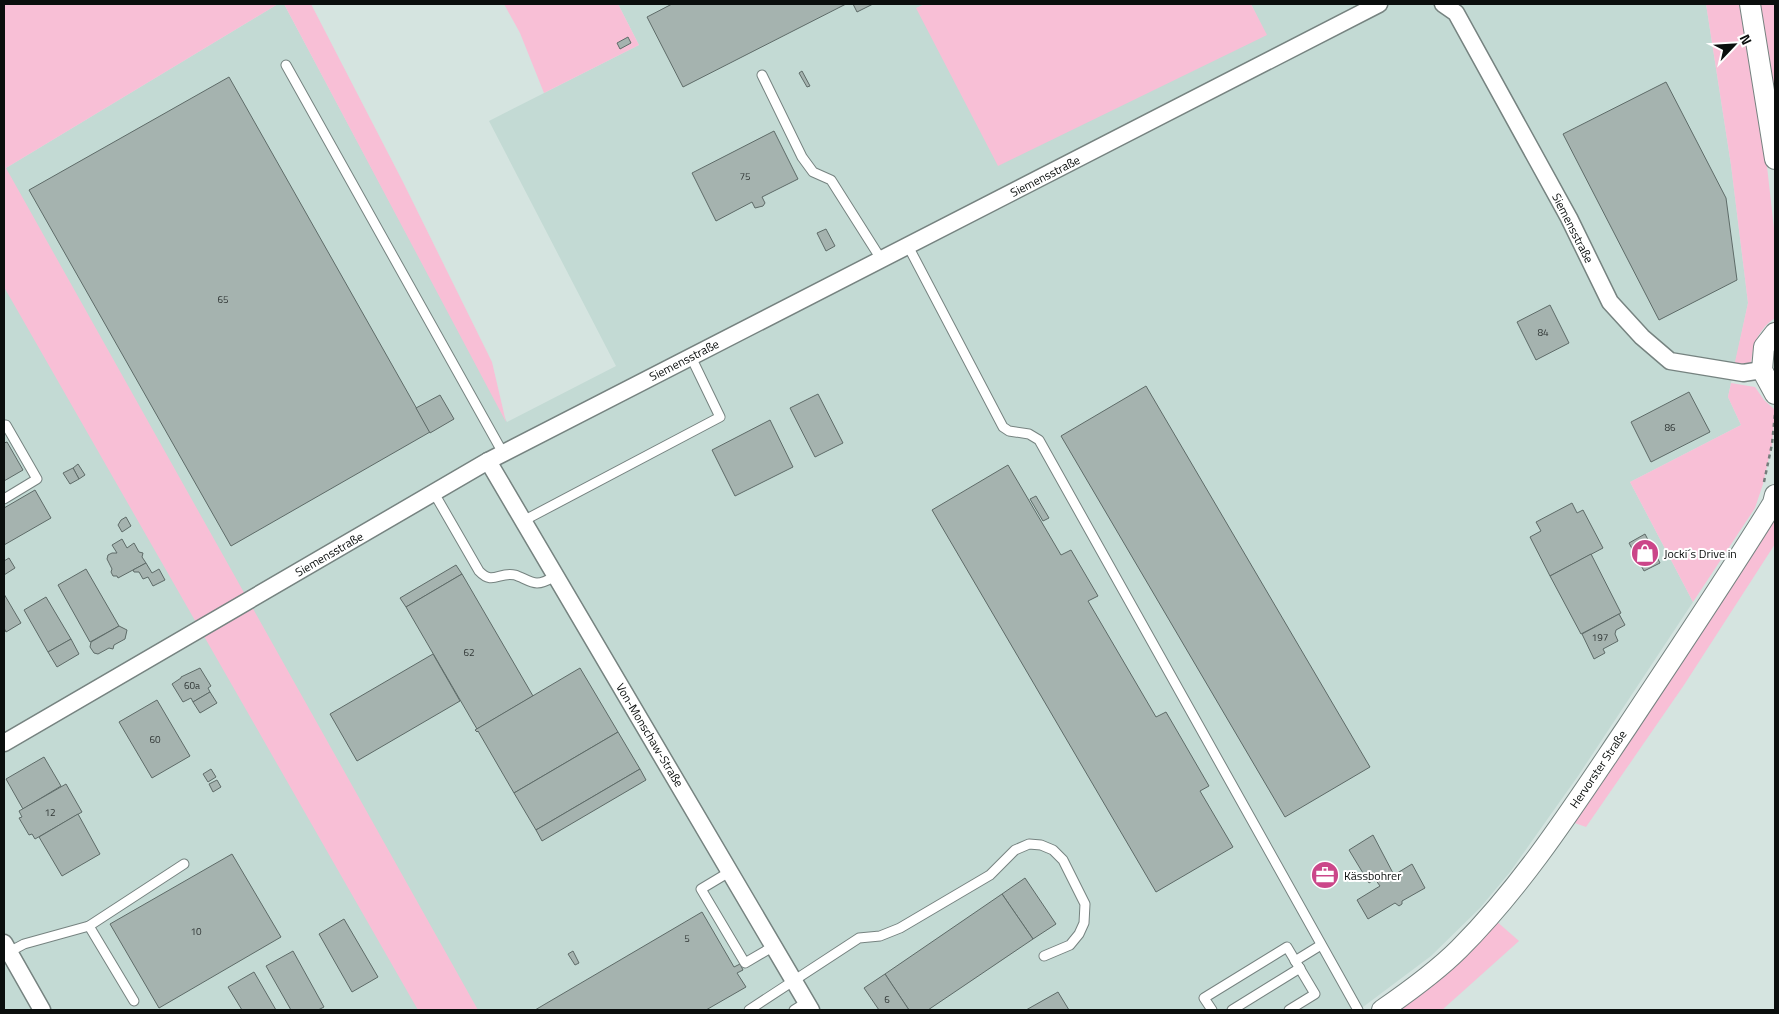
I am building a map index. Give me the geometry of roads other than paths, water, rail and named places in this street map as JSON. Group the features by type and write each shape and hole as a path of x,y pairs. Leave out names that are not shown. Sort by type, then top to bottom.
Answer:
{"street":[{"name":"Siemensstraße","path":"4,743 488,461 1379,4"},
{"name":"Siemensstraße","path":"1443,4 1456,13 1569,218 1610,302 1642,337 1670,361 1743,373 1762,370"},
{"path":"1750,4 1775,159"},
{"path":"1775,332 1764,347 1762,370 1775,394"},
{"name":"Von-Monschaw-Straße","path":"488,461 794,980 804,1008"},
{"name":"Hervorster Straße","path":"1382,1010 1409,991 1458,950 1502,902 1546,847 1731,571 1773,503 1769,490"},
{"path":"6,947 42,1010"}],"lane":[{"path":"286,65 503,453"},
{"path":"762,75 802,157 814,172 831,180 881,260"},
{"path":"908,246 1003,427 1009,431 1029,434 1039,440 1358,1010"},
{"path":"523,521 720,417 691,357"},
{"path":"4,425 6,425 37,479 4,499"},
{"path":"434,493 484,577 492,579 513,574 536,584 555,576"},
{"path":"749,1010 860,938 880,936 900,928 990,875 1015,850 1029,844 1041,845 1053,850 1063,860 1085,904 1084,923 1079,934 1070,945 1044,956"},
{"path":"6,947 24,944 89,926 184,864"},
{"path":"731,871 701,889 745,963 774,946"},
{"path":"89,926 134,1001"},
{"path":"1232,1010 1298,965 1321,945"},
{"path":"1212,1010 1204,998 1287,946 1315,994 1289,1010"}],"place":[{"name":"Jocki´s Drive in","path":"1645,553"},
{"name":"Kässbohrer","path":"1325,875"}]}
